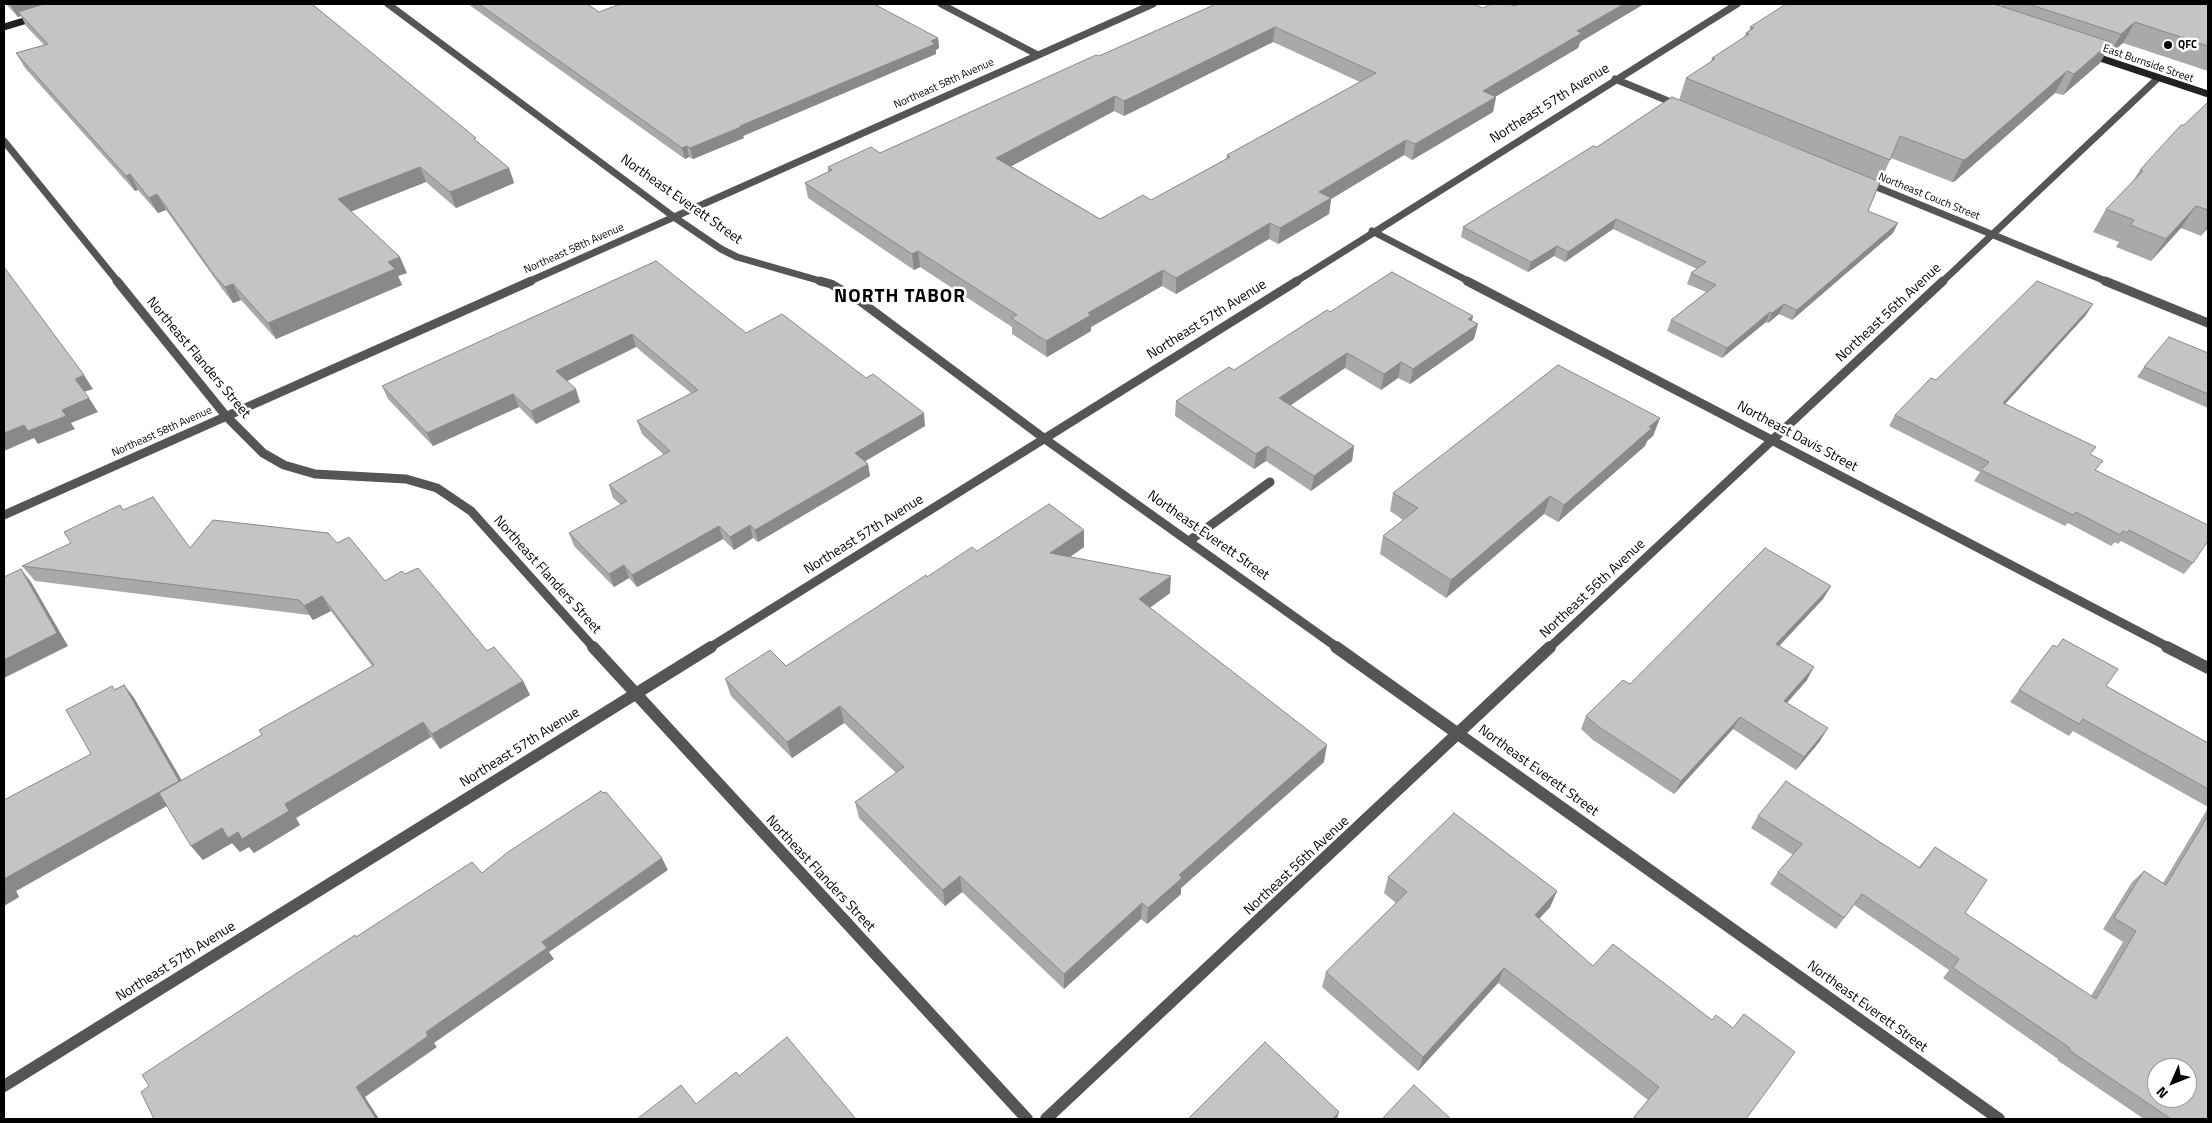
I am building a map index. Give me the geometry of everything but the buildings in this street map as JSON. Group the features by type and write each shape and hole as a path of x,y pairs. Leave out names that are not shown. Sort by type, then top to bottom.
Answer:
{"main road":[{"path":"4,27 46,14"},
{"name":"East Burnside Street","path":"2085,53 2208,94"}],"street":[{"name":"Northeast Everett Street","path":"388,4 721,250 737,257 831,284 852,297 1045,439 1999,1119"},
{"path":"941,4 1038,55"},
{"name":"Northeast 58th Avenue","path":"4,515 1152,4"},
{"name":"Northeast 57th Avenue","path":"4,1086 1045,439 1372,231 1737,4"},
{"name":"Northeast 56th Avenue","path":"1046,1119 1772,439 1994,235 2158,78"},
{"path":"1614,79 1688,109"},
{"name":"Northeast Flanders Street","path":"4,140 226,416 263,454 284,465 315,474 406,479 437,488 471,510 634,693 1027,1119"},
{"name":"Northeast Couch Street","path":"1861,181 2208,323"},
{"name":"Northeast Davis Street","path":"1372,231 2208,668"},
{"path":"1189,541 1270,482"}],"place":[{"name":"QFC","path":"2168,45"}],"district":[{"name":"NORTH TABOR","path":"900,297"}]}
